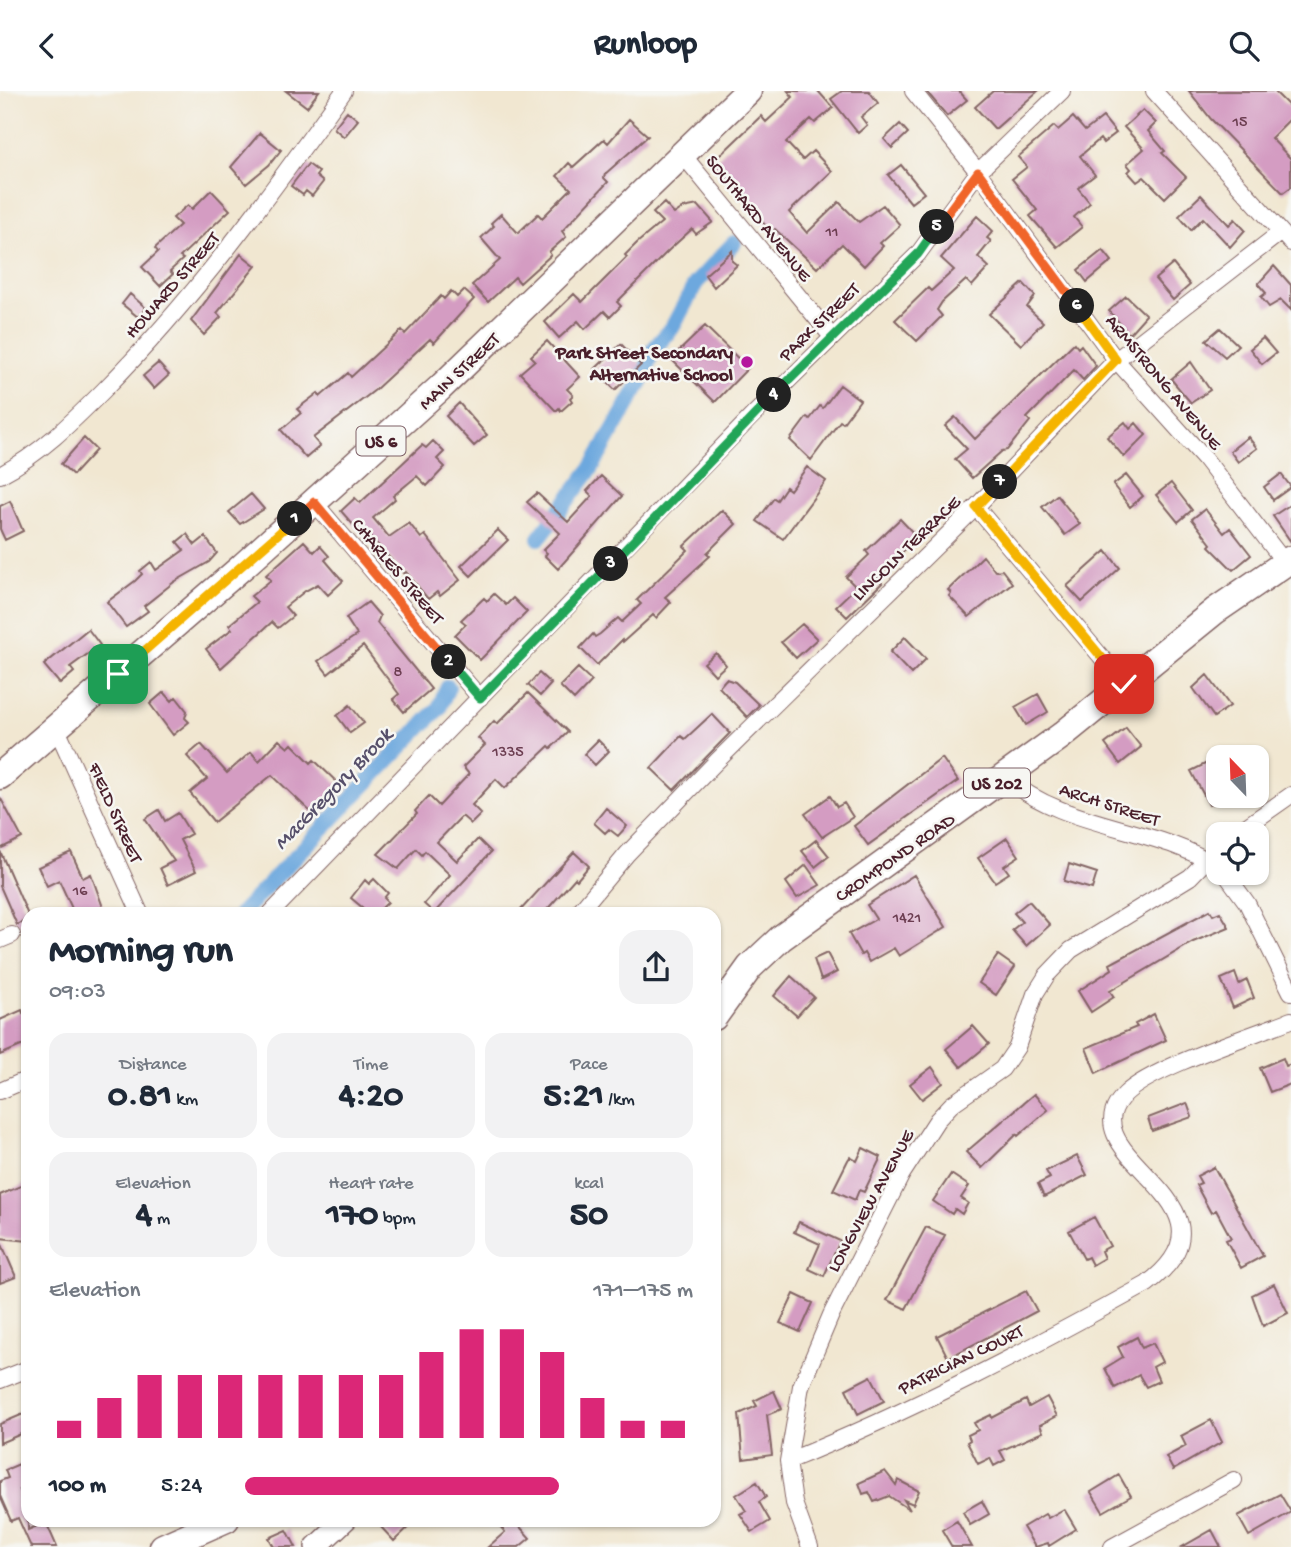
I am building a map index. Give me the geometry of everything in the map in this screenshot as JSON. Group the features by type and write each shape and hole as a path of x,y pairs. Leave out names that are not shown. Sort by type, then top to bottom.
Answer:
{"main road":[{"name":"MAIN STREET","path":"0,776 314,502 499,333 748,91"},
{"name":"CROMPOND ROAD","path":"721,1007 750,967 780,937 1004,777 1214,611 1288,561"},
{"path":"163,1547 208,1527"}],"street":[{"name":"HOWARD STREET","path":"0,475 46,445 128,366 240,236 344,91"},
{"name":"ARMSTRONG AVENUE","path":"913,91 978,172 1116,360 1205,459 1288,561"},
{"name":"PARK STREET","path":"277,907 832,337 918,254 978,172 1062,91"},
{"path":"1154,91 1286,238"},
{"name":"SOUTHARD AVENUE","path":"683,155 832,337"},
{"name":"LINCOLN TERRACE","path":"583,907 627,854 716,762 976,507 1116,360 1286,238"},
{"name":"CHARLES STREET","path":"314,502 480,698"},
{"path":"976,507 1124,684"},
{"name":"FIELD STREET","path":"56,727 136,907"},
{"name":"ARCH STREET","path":"1004,777 1023,793 1065,814 1188,850 1206,860"},
{"path":"1253,822 1291,795"},
{"name":"LONGVIEW AVENUE","path":"810,1547 794,1503 788,1461 801,1386 831,1315 902,1174 937,1120 952,1104 1002,1069 1017,1047 1035,995 1047,975 1071,950 1206,868"},
{"path":"1234,885 1247,903 1291,992"},
{"name":"PATRICIAN COURT","path":"788,1461 846,1437 1001,1363 1147,1284 1166,1270 1181,1245 1181,1231 1171,1202 1119,1146 1112,1120 1123,1097 1135,1085 1291,1020"},
{"path":"0,1091 21,1082"},
{"path":"0,1380 21,1372"},
{"path":"1112,1547 1234,1480"},
{"path":"316,1547 337,1527"}],"building":[{"path":"286,91 319,91 307,107"},
{"path":"788,91 818,91 833,108 815,123 811,119 786,142 803,160 813,151 832,171 789,212 807,233 839,202 859,222 883,205 900,225 880,243 883,246 864,266 842,244 817,268 775,229 771,232 712,163 761,116 766,122 793,97"},
{"path":"842,91 869,91 878,103 861,117 867,125 858,133 831,99"},
{"path":"926,91 959,91 967,100 947,116"},
{"path":"993,91 1038,91 995,129 975,107"},
{"path":"1189,91 1274,91 1291,108 1291,118 1271,138 1291,159 1291,187 1283,193 1211,119"},
{"path":"1143,110 1156,123 1148,131 1165,151 1162,153 1186,177 1165,198 1144,177 1137,182 1128,172 1131,169 1127,164 1144,149 1124,127"},
{"path":"347,111 358,120 344,137 334,128"},
{"path":"1073,117 1085,131 1103,117 1116,133 1103,143 1100,139 1080,156 1095,175 1078,188 1090,203 1074,217 1082,227 1057,247 1030,216 1037,210 1012,179 1027,167 1018,157 1054,126 1058,130"},
{"path":"629,119 648,136 605,174 604,178 608,182 562,231 566,237 549,252 551,255 520,283 515,277 488,302 472,285 500,260 481,238 494,226 491,223 501,214 518,233 538,214 542,218 571,189 557,176 569,163 573,167 604,139 608,143"},
{"path":"900,124 908,133 892,148 884,139"},
{"path":"260,133 281,150 269,165 246,184 231,167"},
{"path":"308,164 319,172 316,176 323,182 312,196 306,191 303,195 291,186"},
{"path":"901,165 924,193 911,203 888,175"},
{"path":"211,190 230,210 180,257 183,259 170,271 173,274 160,286 142,267 158,252 155,248 180,225 173,218 188,205 192,209"},
{"path":"1201,195 1229,225 1235,219 1245,230 1230,247 1203,218 1191,230 1179,216"},
{"path":"664,203 674,214 683,208 698,205 713,222 696,234 692,229 669,250 617,302 621,306 610,317 604,311 585,329 578,321 559,338 545,322 574,294 582,302 627,257 625,255 637,243 662,222 653,213"},
{"path":"977,216 993,231 987,238 991,241 978,257 989,267 972,286 966,280 942,302 937,310 942,316 917,341 895,320 928,288 931,291 954,270 941,258"},
{"path":"1103,250 1112,261 1087,282 1078,270"},
{"path":"732,251 732,261 737,265 714,287 705,275"},
{"path":"241,254 256,266 217,313 221,317 204,335 191,321"},
{"path":"1173,264 1190,285 1173,300 1155,279"},
{"path":"1274,266 1291,285 1291,310 1281,300 1269,307 1261,297 1266,293 1258,284"},
{"path":"1023,283 1035,296 1027,307 1043,322 1021,345 989,314"},
{"path":"464,290 474,299 434,343 430,339 375,390 313,438 320,446 306,458 281,430 301,413 297,409 318,393 320,397 348,373 351,377 402,330 405,334 441,296 444,299 451,291 457,297"},
{"path":"130,294 146,308 138,317 122,304"},
{"path":"1126,296 1146,315 1129,334 1109,311"},
{"path":"705,326 748,368 715,402 671,359"},
{"path":"1220,328 1238,345 1225,357 1206,340"},
{"path":"1263,338 1276,353 1262,364 1250,349"},
{"path":"547,341 580,377 567,389 573,395 570,398 572,401 561,411 559,408 556,411 520,373 535,360 531,356"},
{"path":"1074,343 1078,348 1081,345 1096,366 1083,380 1074,370 1027,418 1030,421 1007,450 1002,451 972,478 955,459 967,449 945,426 955,417 975,439"},
{"path":"621,344 641,365 615,390 595,369"},
{"path":"1191,362 1210,390 1191,403 1171,379"},
{"path":"158,363 169,375 154,389 143,376"},
{"path":"840,385 860,400 843,423 840,421 811,460 790,440 807,417 810,419 820,406 823,408"},
{"path":"459,403 487,435 474,446 446,416"},
{"path":"1125,422 1130,429 1136,423 1146,435 1124,457 1107,437"},
{"path":"1248,437 1257,448 1238,462 1230,451"},
{"path":"84,438 96,450 73,475 61,464"},
{"path":"433,441 444,452 437,459 445,467 427,486 417,476 393,496 395,499 373,518 389,537 409,523 421,538 425,535 460,580 440,596 437,592 428,599 406,572 404,574 367,533 363,536 341,511 355,498 360,503 422,445 426,448"},
{"path":"807,467 826,481 783,539 757,521 774,498 777,500 786,487 790,490"},
{"path":"1281,474 1291,487 1273,500 1264,487"},
{"path":"1126,475 1143,496 1130,507 1113,485"},
{"path":"601,476 622,496 558,569 545,556 547,553 543,550 560,533 527,502 537,493 568,522 592,496 587,491"},
{"path":"1171,483 1192,510 1178,522 1156,495"},
{"path":"251,494 264,509 240,524 229,512"},
{"path":"1057,495 1080,524 1065,535 1042,507"},
{"path":"10,501 23,531 5,540 0,529 0,506"},
{"path":"1291,504 1291,542 1273,516"},
{"path":"1205,509 1224,533 1230,528 1251,555 1233,570 1209,546 1211,544 1192,519"},
{"path":"722,510 736,524 707,553 710,556 665,597 671,602 656,618 653,615 597,665 580,648 593,634 595,637 600,634 618,618 622,622 641,604 637,600 688,550 684,546"},
{"path":"900,519 917,537 878,577 882,583 847,617 836,606 856,587 846,577 869,555 866,551"},
{"path":"498,530 508,540 471,576 461,566"},
{"path":"187,534 195,545 205,537 217,553 209,562 174,582 144,606 148,611 126,627 107,602 135,581 142,574 140,571 151,562 156,570 184,550 177,542"},
{"path":"304,541 314,552 320,546 329,556 325,560 343,581 328,595 318,584 305,591 285,607 293,616 278,628 272,622 221,668 206,649 232,629 229,625 257,602 251,596 271,580 266,575"},
{"path":"1106,551 1120,568 1082,602 1067,586"},
{"path":"983,556 995,571 1002,570 1012,583 969,617 949,596 951,593 948,590"},
{"path":"494,594 506,605 513,598 527,612 480,660 455,635 466,624 461,620 484,598 487,601"},
{"path":"368,602 380,616 377,623 431,689 404,712 393,699 399,694 363,646 328,674 318,661 357,635 346,618"},
{"path":"802,624 817,639 796,658 781,642"},
{"path":"88,629 100,645 70,667 74,672 60,684 44,665"},
{"path":"905,637 926,659 911,674 890,652"},
{"path":"716,653 726,665 715,675 704,663"},
{"path":"578,668 592,681 574,700 560,686"},
{"path":"539,673 551,684 540,696 528,685"},
{"path":"1207,675 1230,706 1214,717 1193,688"},
{"path":"726,679 735,682 759,705 747,717 719,687"},
{"path":"164,692 172,701 176,697 187,711 185,718 189,722 173,735 150,704"},
{"path":"528,693 568,732 551,748 549,746 505,788 496,779 472,805 481,814 471,824 462,816 437,842 457,861 478,839 491,852 440,907 427,907 424,904 450,875 425,851 422,855 416,849 398,869 378,854 417,814 415,811 429,796 439,806 469,774 463,767 485,745 478,738 494,721 497,724"},
{"path":"1038,694 1048,712 1026,725 1015,707"},
{"path":"350,705 364,723 350,733 337,716"},
{"path":"712,714 730,733 674,790 651,768 681,736 685,739"},
{"path":"1126,728 1141,747 1120,764 1105,744"},
{"path":"279,740 288,748 292,744 311,763 314,760 343,788 315,816 272,775 214,822 190,793 207,779 187,756 201,744 227,773 251,752 259,761"},
{"path":"598,740 609,751 595,765 584,754"},
{"path":"942,758 958,781 868,845 854,826"},
{"path":"1206,764 1206,799 1191,771"},
{"path":"830,796 837,807 844,803 853,817 822,837 805,814"},
{"path":"0,797 22,838 0,849"},
{"path":"606,808 627,826 618,836 609,829 605,833 594,823"},
{"path":"159,810 165,821 178,813 191,834 180,840 196,871 168,885 160,868 174,861 145,819"},
{"path":"1007,838 1019,856 1004,866 1009,873 995,882 978,858"},
{"path":"816,840 829,856 815,867 802,851"},
{"path":"0,851 24,907 21,907 21,923 17,925 0,886"},
{"path":"71,852 83,878 91,874 103,907 71,907 59,880 47,886 38,867"},
{"path":"574,852 589,866 549,907 524,907"},
{"path":"1069,864 1097,873 1092,889 1064,881"},
{"path":"806,865 820,885 797,898 786,882"},
{"path":"914,875 946,927 899,956 894,948 869,962 864,953 861,955 849,934 876,919 867,905"},
{"path":"374,879 388,893 384,898 388,902 383,907 362,907 351,898 365,880 369,884"},
{"path":"1029,901 1050,925 1026,946 1012,930 1022,922 1014,913"},
{"path":"1210,910 1213,915 1220,912 1229,927 1193,942 1110,991 1114,997 1091,1012 1078,991 1112,969 1110,964"},
{"path":"827,953 837,972 821,980 814,959"},
{"path":"998,955 1015,967 996,995 979,983"},
{"path":"1235,973 1239,984 1247,980 1254,998 1233,1008 1221,979"},
{"path":"791,976 814,997 797,1016 774,996"},
{"path":"21,1010 21,1046 0,1055 0,1020"},
{"path":"1154,1014 1166,1040 1096,1073 1086,1048 1137,1027 1135,1024"},
{"path":"973,1026 989,1044 961,1067 946,1049"},
{"path":"1283,1058 1286,1066 1291,1064 1291,1084 1270,1092 1260,1068"},
{"path":"932,1067 943,1083 922,1099 910,1084"},
{"path":"1034,1094 1048,1110 1018,1136 1017,1134 982,1168 966,1152"},
{"path":"1187,1103 1192,1117 1152,1131 1148,1118"},
{"path":"863,1148 881,1157 864,1192 859,1190 855,1200 833,1190 850,1157 857,1161"},
{"path":"1077,1156 1087,1175 1044,1197 1038,1184 1050,1178 1046,1171"},
{"path":"1214,1167 1263,1256 1241,1268 1226,1240 1231,1238 1216,1210 1211,1213 1196,1185 1201,1183 1197,1176"},
{"path":"951,1174 969,1186 961,1198 968,1203 962,1214 955,1209 952,1214 933,1201"},
{"path":"21,1186 21,1240 0,1238 0,1195"},
{"path":"1094,1217 1110,1246 1101,1251 1104,1258 1092,1265 1088,1257 1084,1259 1069,1231"},
{"path":"799,1222 840,1241 824,1276 809,1269 820,1244 794,1232"},
{"path":"926,1227 945,1235 906,1309 887,1300"},
{"path":"0,1240 16,1277 0,1283"},
{"path":"1274,1284 1288,1313 1263,1326 1252,1295"},
{"path":"1026,1291 1037,1311 948,1358 937,1336"},
{"path":"794,1294 813,1303 800,1332 780,1323"},
{"path":"1137,1337 1142,1348 1153,1343 1162,1362 1153,1367 1159,1381 1146,1387 1139,1375 1115,1388 1105,1368 1123,1357 1118,1347"},
{"path":"871,1376 884,1401 858,1414 846,1389"},
{"path":"774,1391 782,1409 767,1415 772,1455 743,1459 739,1414 757,1406 754,1401"},
{"path":"1047,1397 1057,1416 1040,1425 1043,1432 1000,1451 1005,1460 994,1466 990,1458 978,1464 967,1442 970,1440 968,1435 978,1430 974,1423 991,1415 992,1418 1026,1400 1029,1407"},
{"path":"21,1415 21,1434 0,1443 0,1424"},
{"path":"1211,1420 1222,1442 1173,1470 1166,1457 1186,1446 1181,1436"},
{"path":"19,1464 21,1469 21,1525 18,1518 11,1521 0,1496 0,1481 8,1478 5,1470"},
{"path":"885,1471 896,1485 898,1480 919,1491 913,1504 904,1500 910,1510 889,1496 874,1502 869,1492 863,1494 859,1483"},
{"path":"1119,1475 1131,1496 1103,1512 1091,1492"},
{"path":"757,1482 766,1497 759,1502 770,1521 752,1532 740,1514 746,1511 736,1495"},
{"path":"1280,1494 1291,1512 1249,1536 1238,1516"},
{"path":"982,1501 989,1514 970,1525 963,1512"},
{"path":"1064,1509 1076,1529 1049,1546 1048,1543 1035,1547 1023,1527 1045,1514 1048,1518"},
{"path":"957,1521 972,1547 952,1547 942,1530"},
{"path":"22,1527 28,1527 28,1530 48,1527 57,1547 31,1547"},
{"path":"381,1527 409,1527 394,1541"},
{"path":"501,1527 520,1527 530,1538 519,1547 488,1547 505,1532"},
{"path":"287,1530 296,1547 274,1547 269,1538"},
{"path":"1212,1530 1221,1547 1182,1547"}],"waterway":[{"name":"MacGregory Brook","path":"539,538 591,469 643,378 652,351 672,328 696,283 734,243"},
{"name":"MacGregory Brook","path":"247,907 439,708 448,687"}],"place":[{"name":"Park Street Secondary Alternative School","path":"747,362"}],"route":[{"path":"118,674 314,502 480,698 753,415 918,254 978,172 1116,360 976,507 1124,684"}]}
